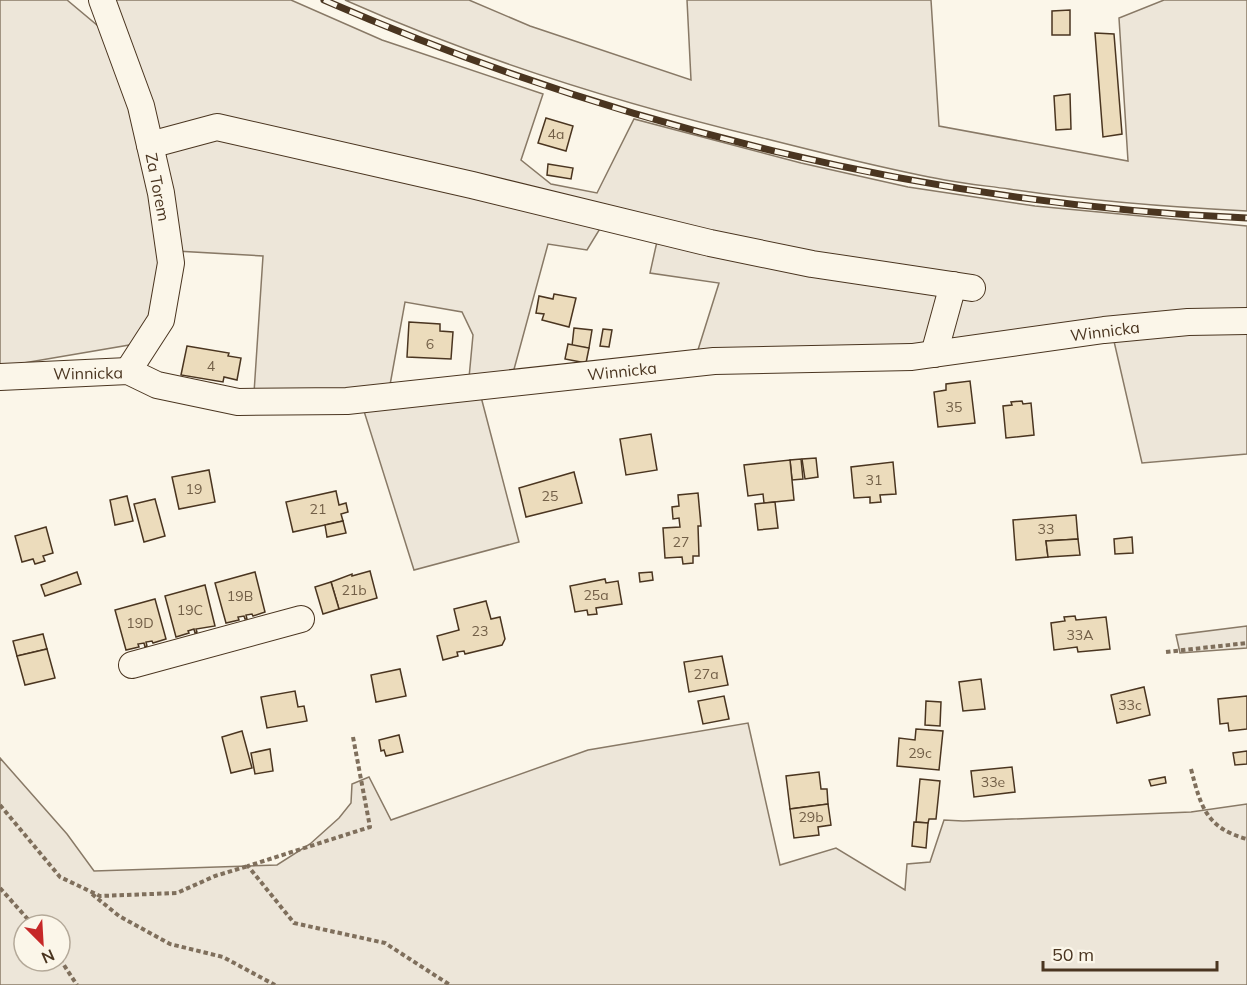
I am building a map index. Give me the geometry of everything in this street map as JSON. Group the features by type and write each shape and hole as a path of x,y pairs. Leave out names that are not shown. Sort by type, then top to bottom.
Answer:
{"street":[{"name":"Za Torem","path":"102,0 141,106 161,193 171,263 161,320 128,371"},
{"path":"150,145 217,127 472,185 710,243 812,264 962,286 934,354"},
{"name":"Winnicka","path":"0,377 128,371 157,385 238,402 347,401 714,362 912,357 1104,330 1188,322 1247,321"},
{"path":"132,665 301,619"}],"path":[{"path":"1166,652 1247,643"},
{"path":"0,805 60,877 88,891 100,896 177,893 215,876 370,827 353,736"},
{"path":"1191,769 1201,805 1211,821 1233,835 1247,839"},
{"path":"248,866 294,923 385,943 450,985"},
{"path":"0,888 22,913"},
{"path":"88,891 119,916 170,944 223,957 275,985"}],"shaded area":[{"path":"0,0 67,0 104,31 133,107 163,265 154,317 135,344 0,367"},
{"path":"109,0 291,0 382,40 543,94 521,160 551,184 597,193 634,119 801,163 908,187 1035,206 1247,226 1247,311 969,342 697,353 719,283 650,273 660,228 604,222 587,250 548,244 513,373 469,378 473,335 462,312 405,302 390,385 314,392 254,393 263,256 176,251"},
{"path":"345,0 469,0 530,26 691,80 687,0 931,0 939,126 1128,161 1119,18 1164,0 1247,0 1247,211 1128,203 1039,193 953,181 856,161 606,96 448,43"},
{"path":"1247,330 1247,454 1142,463 1113,337"},
{"path":"480,393 519,542 414,570 363,408"},
{"path":"1247,626 1247,648 1180,653 1176,635"},
{"path":"748,723 780,865 836,848 905,890 907,864 930,862 944,820 1191,812 1247,804 1247,985 0,985 0,758 67,834 94,871 277,865 310,844 339,818 351,803 352,784 369,777 391,820 588,750"}],"building":[{"path":"1070,10 1070,35 1052,35 1052,11"},
{"path":"1095,33 1114,34 1122,134 1103,137"},
{"path":"1070,94 1071,129 1056,130 1054,96"},
{"path":"546,118 573,126 566,151 538,143"},
{"path":"548,164 573,168 571,179 547,175"},
{"path":"554,294 576,298 569,327 542,320 544,314 536,313 539,296 553,299"},
{"path":"409,322 440,324 440,331 453,332 451,359 407,357"},
{"path":"574,328 592,330 589,348 572,346"},
{"path":"603,329 612,330 609,347 600,346"},
{"path":"568,344 589,348 586,363 565,359"},
{"path":"187,346 229,353 228,356 241,358 237,380 224,377 223,382 181,375"},
{"path":"970,381 975,423 938,427 934,392 946,390 946,384"},
{"path":"1022,401 1023,404 1031,403 1034,435 1006,438 1003,406 1012,405 1011,402"},
{"path":"651,434 657,470 626,475 620,439"},
{"path":"816,458 818,477 805,479 802,459"},
{"path":"801,459 803,479 792,480 790,460"},
{"path":"790,460 794,500 764,503 763,494 748,496 744,465"},
{"path":"893,462 896,494 880,495 881,502 870,503 870,497 854,498 851,467"},
{"path":"209,470 215,502 179,509 172,477"},
{"path":"574,472 582,503 526,517 519,488"},
{"path":"336,491 339,505 346,503 348,512 341,514 343,521 293,532 286,502"},
{"path":"698,493 701,526 698,526 699,556 693,556 693,563 683,564 682,557 665,558 663,528 680,527 679,518 673,519 672,507 679,506 678,495"},
{"path":"127,496 133,521 115,525 110,500"},
{"path":"155,499 165,536 144,542 134,504"},
{"path":"775,502 778,528 758,530 755,504"},
{"path":"1076,515 1078,539 1046,541 1048,557 1016,560 1013,520"},
{"path":"343,521 346,533 327,537 325,525"},
{"path":"46,527 53,553 43,556 45,561 35,564 33,559 22,562 15,536"},
{"path":"1132,537 1133,553 1115,554 1114,539"},
{"path":"1078,539 1080,555 1048,557 1046,541"},
{"path":"370,571 377,598 339,609 331,582 352,574 352,576"},
{"path":"77,572 81,584 45,596 41,585"},
{"path":"255,572 265,612 253,616 252,614 246,615 247,619 244,616 238,617 239,620 226,623 215,583"},
{"path":"652,572 653,580 640,582 639,573"},
{"path":"605,579 606,583 618,581 622,604 596,608 597,614 588,615 587,610 575,612 570,586"},
{"path":"331,582 339,609 323,614 315,587"},
{"path":"205,585 215,626 196,629 195,633 194,629 176,637 165,596"},
{"path":"155,599 166,639 153,643 152,641 146,642 145,647 144,643 138,644 139,647 126,650 115,610"},
{"path":"486,601 491,619 500,617 505,639 502,645 465,654 464,651 457,652 458,656 443,660 437,636 459,630 454,609"},
{"path":"1075,616 1076,620 1106,617 1110,649 1078,652 1077,647 1054,650 1051,623 1065,621 1064,617"},
{"path":"43,634 47,649 17,656 13,641"},
{"path":"47,649 55,678 25,685 17,656"},
{"path":"722,656 728,685 689,692 684,662"},
{"path":"400,669 406,696 376,702 371,675"},
{"path":"981,679 985,709 963,711 959,682"},
{"path":"1144,687 1150,715 1117,723 1111,695"},
{"path":"295,691 298,707 304,706 307,721 267,728 261,697"},
{"path":"724,696 729,719 703,724 698,701"},
{"path":"1247,696 1247,729 1229,731 1228,723 1220,724 1218,699"},
{"path":"926,701 941,702 940,726 925,725"},
{"path":"916,729 943,731 939,770 897,766 899,738 915,740"},
{"path":"242,731 252,768 231,773 222,737"},
{"path":"399,735 403,752 386,756 384,750 381,751 379,740"},
{"path":"270,749 273,771 255,774 251,753"},
{"path":"1247,751 1247,764 1235,765 1233,753"},
{"path":"1012,767 1015,792 974,797 971,771"},
{"path":"819,772 821,789 827,789 828,804 790,809 786,776"},
{"path":"1165,777 1166,783 1151,786 1149,780"},
{"path":"920,779 940,781 936,819 929,819 928,823 916,822"},
{"path":"828,804 831,825 818,827 819,835 794,838 790,809"},
{"path":"914,822 928,823 926,848 912,846"}],"railway":[{"path":"324,0 433,45 545,85 660,121 775,151 892,177 1010,196 1129,210 1247,218"}]}
